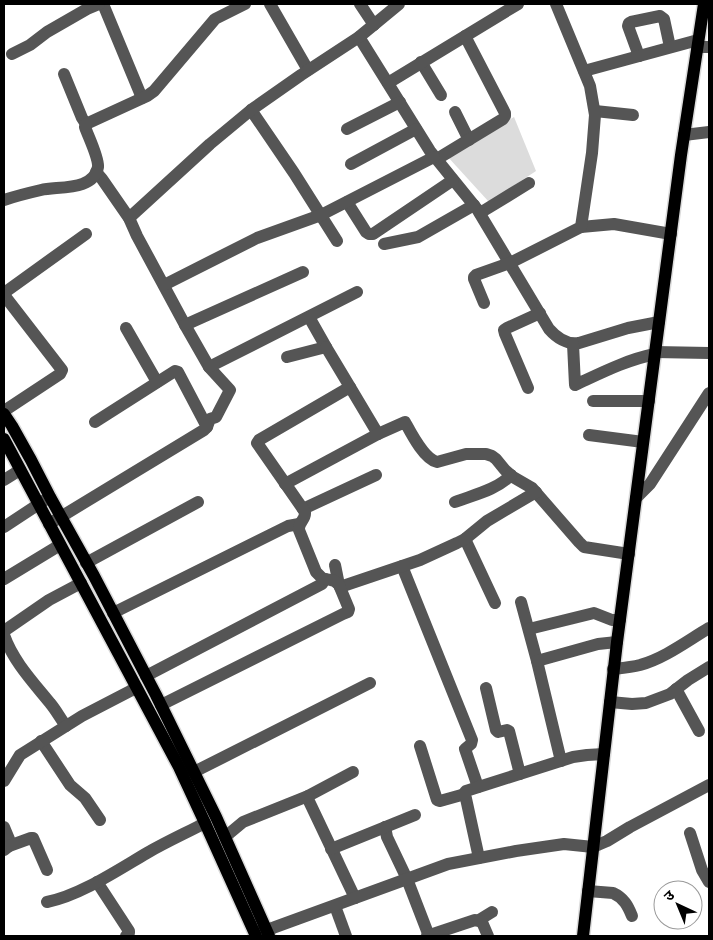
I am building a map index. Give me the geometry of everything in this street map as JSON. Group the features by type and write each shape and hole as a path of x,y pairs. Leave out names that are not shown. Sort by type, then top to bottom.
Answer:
{"main road":[{"path":"583,936 628,554 684,135 701,45 704,4"},
{"path":"4,412 31,460 44,500 49,524 179,767 205,823 262,934"},
{"path":"4,439 20,470 44,500 61,517 146,676 225,838 262,934"}],"street":[{"path":"12,54 30,46 47,32 87,9 101,4 142,98"},
{"path":"86,124 148,96 215,19 244,4"},
{"path":"270,4 308,70"},
{"path":"360,4 374,25"},
{"path":"129,218 210,144 251,110 308,70 360,37 399,4"},
{"path":"388,83 518,4"},
{"path":"556,4 590,86 595,111 592,153 581,227"},
{"path":"639,56 628,26 631,22 662,17 670,47"},
{"path":"164,285 257,238 321,215 436,158 503,119 505,113 466,36"},
{"path":"360,37 416,129 436,158 477,209 548,328 553,333 573,344 628,328 659,322"},
{"path":"584,71 670,47 701,45"},
{"path":"421,62 441,96"},
{"path":"4,200 44,189 83,184 96,172 98,161 85,126 86,124 64,74"},
{"path":"348,129 400,102"},
{"path":"251,110 337,241"},
{"path":"595,111 633,115"},
{"path":"455,112 469,140"},
{"path":"351,164 416,129"},
{"path":"684,135 709,132"},
{"path":"49,524 204,430 210,419 216,417 230,390 209,367 129,218 96,172"},
{"path":"347,202 366,232 372,234 453,180"},
{"path":"384,244 418,237 529,183"},
{"path":"484,303 474,279 476,275 510,262 581,227 614,224 671,234"},
{"path":"4,412 60,374 62,370 4,294 86,234"},
{"path":"185,325 303,272"},
{"path":"209,367 358,292"},
{"path":"528,388 504,330 540,313"},
{"path":"310,317 326,348 378,434"},
{"path":"126,328 157,382"},
{"path":"573,344 575,385 615,366 655,353 708,353"},
{"path":"287,357 326,348"},
{"path":"95,422 174,371 177,371 207,427"},
{"path":"113,613 288,526 299,524 305,518 303,508 257,445 257,442 350,387"},
{"path":"636,498 650,484 709,393"},
{"path":"593,401 649,401"},
{"path":"285,484 404,422 416,442 432,461 437,462 466,454 486,454 496,459 511,475 536,492 584,547 628,554"},
{"path":"589,435 643,442"},
{"path":"4,480 20,470"},
{"path":"303,508 376,475"},
{"path":"455,502 494,487 511,475"},
{"path":"340,586 420,560 466,539 487,521 536,492"},
{"path":"4,527 44,500"},
{"path":"86,562 198,502"},
{"path":"299,524 299,530 316,572 325,580 334,580 340,586"},
{"path":"466,539 496,603"},
{"path":"4,578 60,546"},
{"path":"161,705 348,612 350,609 340,586 335,565"},
{"path":"402,566 472,740 466,752 478,787"},
{"path":"146,676 322,584 325,580"},
{"path":"4,631 49,600 81,583"},
{"path":"522,602 560,761"},
{"path":"529,629 594,613 612,620 620,620"},
{"path":"614,669 640,665 651,661 709,628"},
{"path":"4,635 26,675 51,704 66,726"},
{"path":"537,661 598,644 617,642"},
{"path":"610,702 646,703 670,694 709,667"},
{"path":"194,772 370,683"},
{"path":"4,781 20,756 41,741 82,716 136,688"},
{"path":"486,688 496,730 498,732 508,730 520,774"},
{"path":"676,689 699,732"},
{"path":"41,741 70,785 85,798 100,820"},
{"path":"420,746 437,800 440,801 465,794"},
{"path":"480,858 464,792 466,790 560,761 580,756 604,754"},
{"path":"225,838 243,822 308,796 353,772"},
{"path":"262,934 448,864 516,850 564,844 593,846 607,841 709,786"},
{"path":"308,796 308,800 355,898"},
{"path":"332,849 415,815"},
{"path":"47,902 60,899 97,882 162,844 205,823"},
{"path":"4,827 8,839 6,848"},
{"path":"385,828 387,837 407,879 428,936 479,920 492,912"},
{"path":"690,833 702,870 709,882"},
{"path":"6,848 33,838 46,870"},
{"path":"97,882 129,931 126,936"},
{"path":"588,891 617,895 627,904 632,916"},
{"path":"335,906 346,936"},
{"path":"479,920 482,922 488,936"}],"shaded area":[{"path":"514,117 536,171 489,202 447,156"}]}
